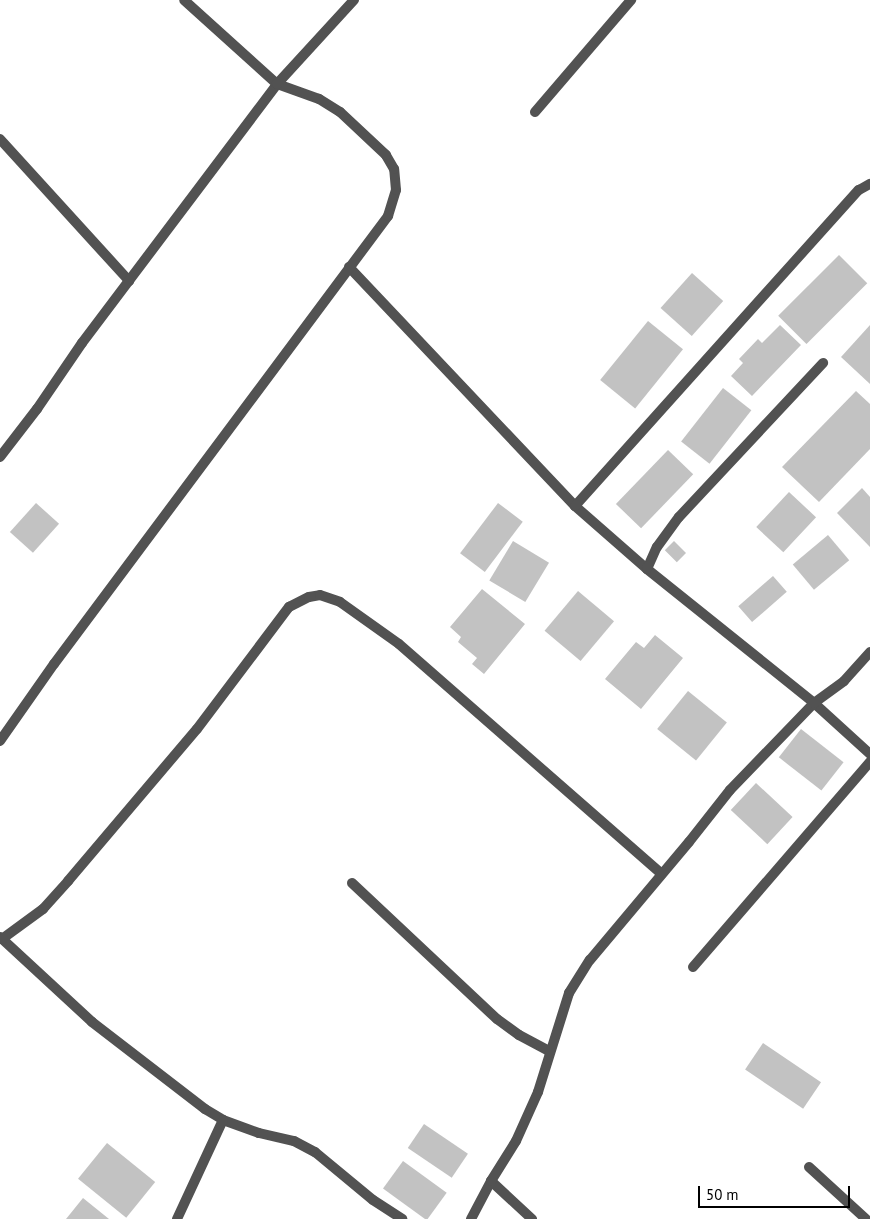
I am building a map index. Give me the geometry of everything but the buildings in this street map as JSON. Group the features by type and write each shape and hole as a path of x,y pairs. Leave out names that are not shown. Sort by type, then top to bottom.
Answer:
{"street":[{"path":"0,741 54,664 388,216 396,190 394,169 386,155 340,112 319,98 277,84 184,0"},
{"path":"0,457 37,410 82,343 277,84 354,0"},
{"path":"535,112 631,0"},
{"path":"0,139 129,281"},
{"path":"575,506 859,190 870,184"},
{"path":"349,267 575,506 647,569 814,702 870,754"},
{"path":"647,569 657,547 680,517 823,363"},
{"path":"402,1219 373,1200 315,1152 294,1141 259,1133 223,1120 205,1110 92,1022 1,938 43,909 68,881 197,728 290,607 309,597 320,595 340,602 399,644 662,874"},
{"path":"471,1219 491,1181 516,1141 538,1092 569,992 590,960 730,790 814,702 844,681 870,652"},
{"path":"693,967 870,762"},
{"path":"352,883 497,1019 519,1035 550,1051"},
{"path":"177,1219 223,1120"},
{"path":"809,1167 866,1219"},
{"path":"491,1181 532,1219"}]}
